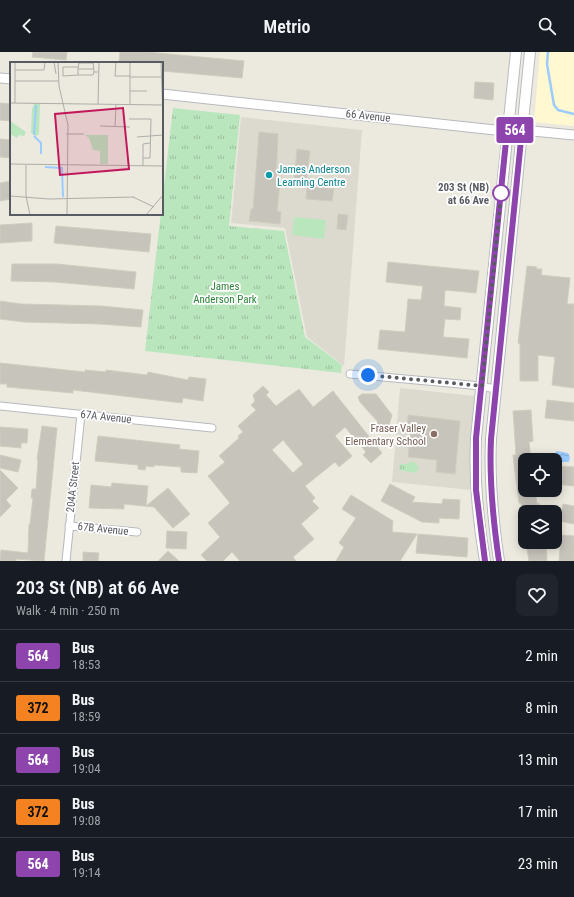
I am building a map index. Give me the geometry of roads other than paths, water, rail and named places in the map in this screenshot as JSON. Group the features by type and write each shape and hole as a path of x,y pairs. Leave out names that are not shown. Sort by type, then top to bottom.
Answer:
{"main road":[{"path":"485,561 479,525 475,464 516,52"},
{"path":"500,561 493,523 490,464 496,389 530,52"}],"street":[{"path":"0,78 10,79"},
{"name":"66 Avenue","path":"163,94 508,130 574,135"},
{"path":"350,374 482,386 496,389"},
{"name":"67A Avenue","path":"0,406 212,428"},
{"name":"204A Street","path":"66,561 81,414"},
{"name":"67B Avenue","path":"69,526 137,532"}],"water":[{"path":"557,451 568,453 570,457 569,462 562,462 562,453 555,453"}],"waterway":[{"path":"548,52 547,64 554,105 558,110 574,114"}],"place":[{"name":"James Anderson Learning Centre","path":"269,175"},
{"name":"203 St (NB) at 66 Ave","path":"501,193"},
{"name":"Fraser Valley Elementary School","path":"434,434"}],"park label":[{"name":"James Anderson Park","path":"225,292"}]}
